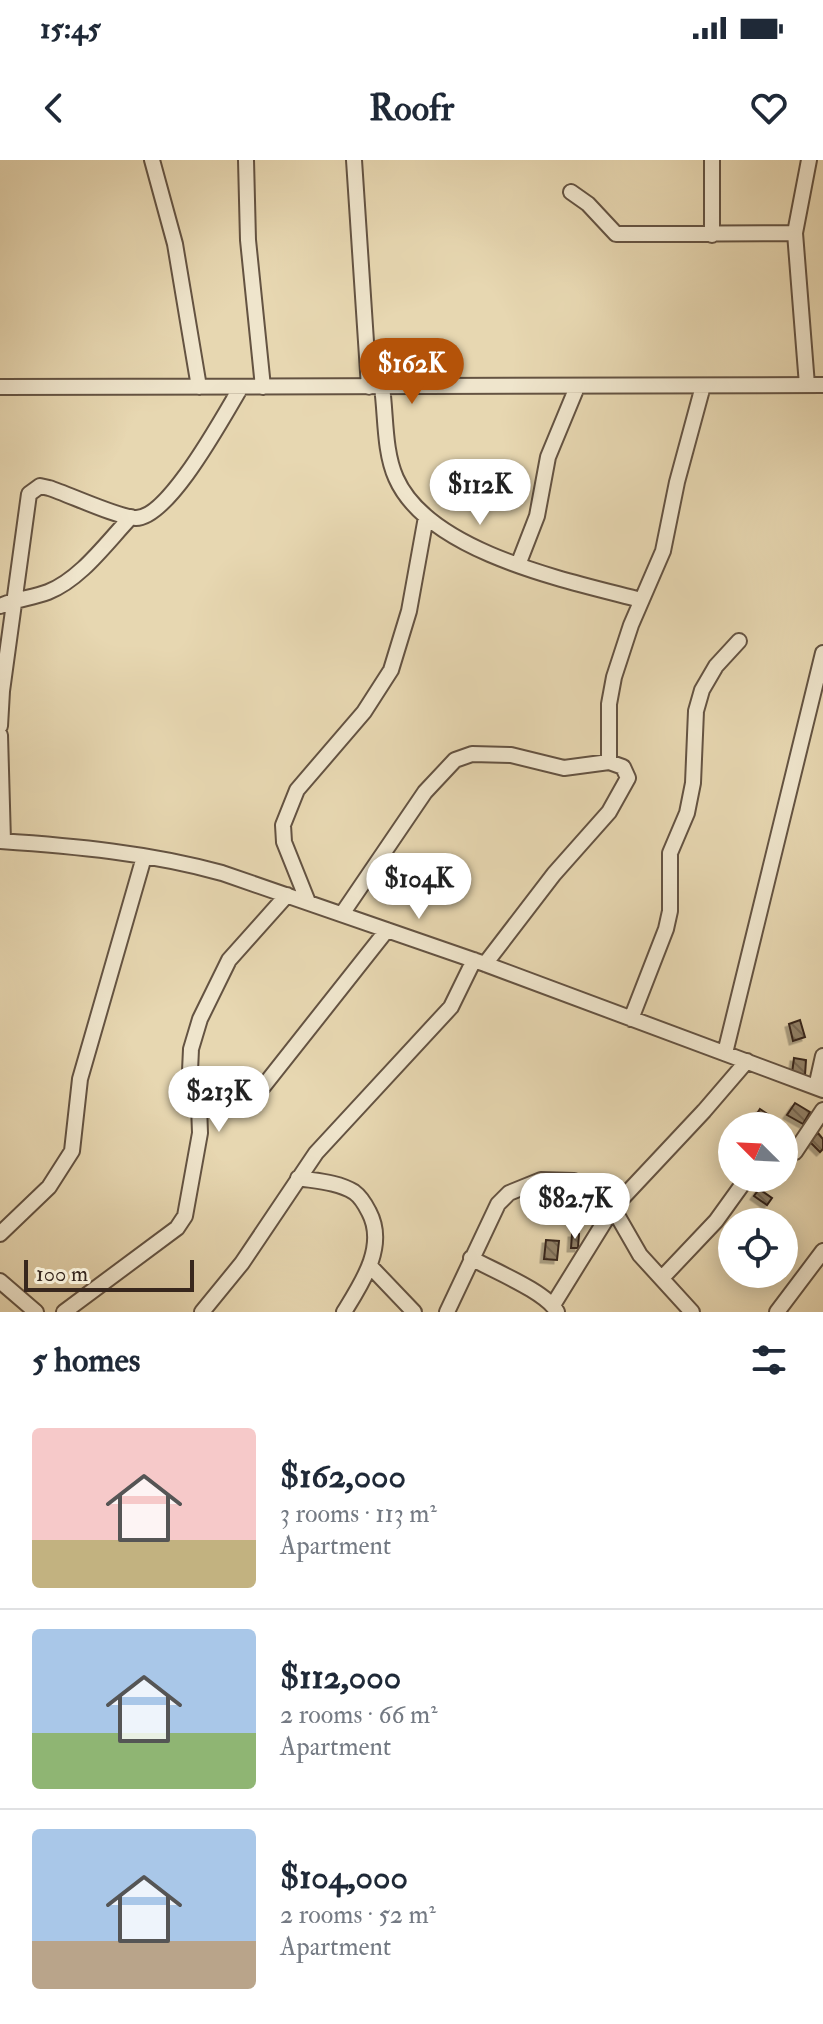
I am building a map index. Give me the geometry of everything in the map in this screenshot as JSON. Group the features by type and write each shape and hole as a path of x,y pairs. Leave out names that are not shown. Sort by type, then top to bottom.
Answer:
{"street":[{"path":"152,160 175,244 199,387"},
{"path":"246,160 248,240 263,387"},
{"path":"354,160 376,387 395,476 402,489 426,517 488,553 518,565 641,600"},
{"path":"712,160 712,235"},
{"path":"807,385 795,233 809,160"},
{"path":"571,192 588,204 616,234 795,233"},
{"path":"0,387 823,385"},
{"path":"609,762 611,692 631,625 663,551 677,482 703,386"},
{"path":"0,726 26,500 33,488 49,488 131,517 150,514 178,487 241,387"},
{"path":"518,565 537,516 548,457 577,387"},
{"path":"0,606 51,591 63,583 131,517"},
{"path":"308,902 284,842 283,825 297,790 364,712 391,670 409,611 426,517"},
{"path":"631,1019 670,911 670,853 687,813 693,783 696,711 702,690 716,666 739,641"},
{"path":"725,1053 818,697 823,653"},
{"path":"0,735 2,841 58,845 194,865 480,962 820,1088 823,1056"},
{"path":"202,1312 242,1263 316,1153 451,1007 480,962 609,812 628,778 623,767 609,762 564,768 511,755 472,754 455,760 425,792 342,914"},
{"path":"0,1234 49,1187 72,1151 80,1079 144,857"},
{"path":"64,1312 177,1228 185,1216 200,1133 199,1105 190,1071 191,1049 200,1019 229,960 287,895"},
{"path":"199,1105 251,1102 387,930"},
{"path":"471,1258 555,1308 613,1208 747,1061"},
{"path":"798,1148 823,1110"},
{"path":"298,1178 339,1186 361,1198 375,1224 376,1237 370,1266 344,1312"},
{"path":"447,1312 498,1204 509,1193 541,1180 574,1181 613,1208 640,1255 692,1312"},
{"path":"662,1278 716,1221 737,1192"},
{"path":"777,1312 823,1251"},
{"path":"370,1266 414,1312"},
{"path":"0,1281 36,1312"}],"building":[{"path":"800,1020 805,1037 793,1041 789,1024"},
{"path":"794,1058 806,1060 805,1075 792,1073"},
{"path":"795,1103 810,1112 803,1124 798,1121 798,1112 789,1112"},
{"path":"818,1133 823,1139 820,1152 809,1141"},
{"path":"757,1192 763,1192 772,1198 767,1205 754,1196"},
{"path":"572,1234 579,1234 578,1248 571,1248"},
{"path":"546,1240 559,1241 557,1260 544,1259"}]}
